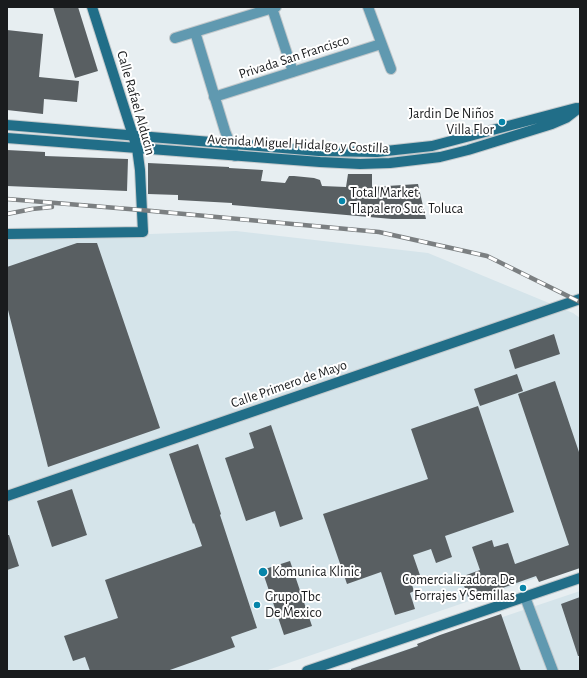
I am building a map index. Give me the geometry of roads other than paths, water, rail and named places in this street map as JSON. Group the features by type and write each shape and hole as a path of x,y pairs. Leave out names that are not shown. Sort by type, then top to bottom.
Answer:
{"main road":[{"name":"Calle Rafael Alducin","path":"7,234 143,232 140,170 137,148 92,7"},
{"name":"Avenida Miguel Hidalgo y Costilla","path":"7,125 229,144 352,152 402,150 432,146 579,107"},
{"name":"Avenida Miguel Hidalgo y Costilla","path":"7,138 234,156 360,164 390,163 415,161 468,150 537,130 566,118 579,107"},
{"path":"62,142 63,129"},
{"name":"Calle Primero de Mayo","path":"7,496 580,299"},
{"path":"307,671 580,578"}],"street":[{"path":"368,7 391,69"},
{"path":"175,38 274,8 293,72"},
{"path":"195,32 224,131 234,156"},
{"name":"Privada San Francisco","path":"214,97 381,44"},
{"path":"525,597 553,671"}],"railway":[{"path":"7,199 379,232 487,256 580,302"},
{"path":"7,214 52,207"}],"place":[{"name":"Jardin De Niños Villa Flor","path":"502,122"},
{"name":"Total Market Tlapalero Suc. Toluca","path":"342,201"},
{"name":"Komunica Klinic","path":"263,572"},
{"name":"Comercializadora De Forrajes Y Semillas","path":"523,588"},
{"name":"Grupo Tbc De Mexico","path":"257,605"}]}
